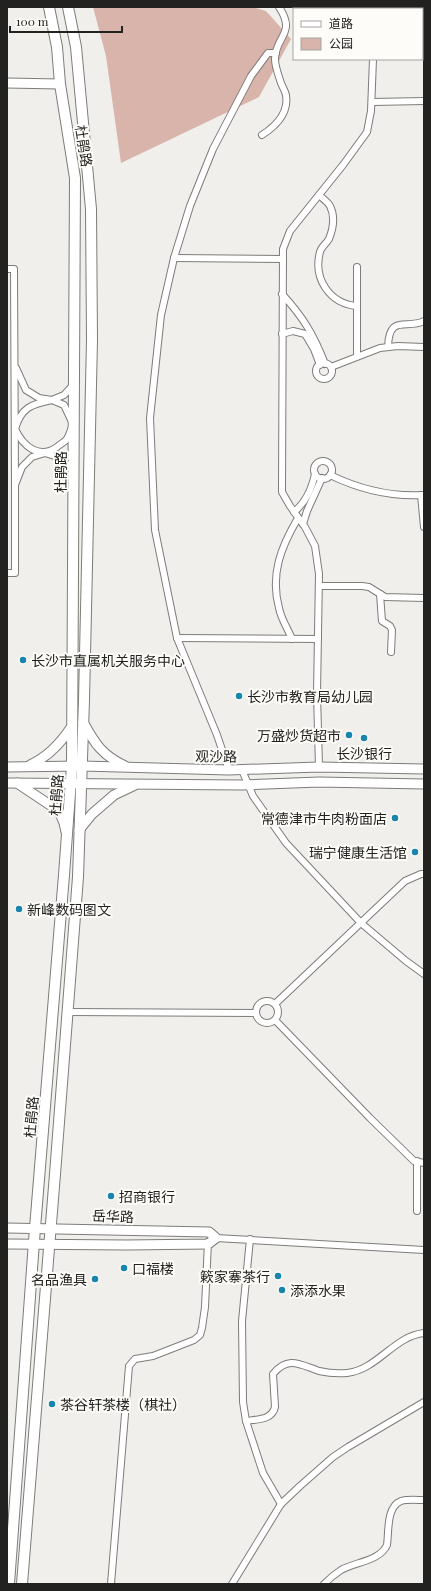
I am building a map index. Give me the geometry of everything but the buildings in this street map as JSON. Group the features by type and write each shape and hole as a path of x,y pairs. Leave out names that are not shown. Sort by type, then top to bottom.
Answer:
{"main road":[{"name":"杜鹃路","path":"22,1584 68,1012 77,885 81,784 72,726 75,178 60,84 57,47 49,7"},
{"name":"杜鹃路","path":"9,1584 35,1228 71,784 77,766 83,722 92,347 91,209 76,48 68,7"},
{"path":"7,83 60,84"},
{"path":"83,722 94,742 111,759 128,767"},
{"path":"27,767 38,762 51,753 72,726"},
{"name":"观沙路","path":"7,767 77,766 230,770 318,767 424,769"},
{"name":"观沙路","path":"7,783 248,785 319,782 424,784"},
{"path":"17,783 59,812 64,823 67,837"},
{"path":"80,830 92,814 114,795 138,784"},
{"name":"岳华路","path":"7,1228 50,1228 211,1238"},
{"name":"岳华路","path":"7,1244 127,1245 211,1238"}],"street":[{"path":"262,135 274,127 282,117 285,108 286,95 280,80 275,60 276,54 286,32 286,23 279,7"},
{"path":"230,770 217,734 176,638 155,530 150,418 161,315 174,258 190,206 213,149 251,76 268,53 272,52 276,54"},
{"path":"318,767 317,694 319,574 315,546 303,524 282,492 283,249 290,231 367,132 372,102 373,60"},
{"path":"372,102 424,101"},
{"path":"319,195 330,206 333,217 333,228 328,240 320,250 319,273 328,292 338,301 356,306"},
{"path":"174,258 283,259"},
{"path":"356,356 357,267"},
{"path":"7,269 14,269 16,573 7,573"},
{"path":"282,294 303,318 315,339 325,365"},
{"path":"388,347 388,337 394,328 401,323 419,324 424,321"},
{"path":"282,334 293,331 305,334 325,365"},
{"path":"325,365 380,348 424,346"},
{"path":"14,363 20,380 26,390 39,398 52,400 64,405 73,424 66,440 55,448 32,457 22,467 15,485"},
{"path":"14,429 18,418 26,408 37,402 52,400 64,394 74,384"},
{"path":"14,429 25,445 38,451 61,458 74,472"},
{"path":"294,512 304,502 313,483 315,464 319,461 324,461 329,463 332,467 329,477 322,478 315,474"},
{"path":"330,474 347,483 371,490 398,495 422,495 424,527"},
{"path":"303,524 307,511 322,478"},
{"path":"292,639 279,609 275,589 277,566 285,542 298,518"},
{"path":"319,586 369,587 385,597 424,598"},
{"path":"380,594 382,621 390,626 392,630 391,652"},
{"path":"176,638 318,639"},
{"path":"242,770 253,796 286,843 361,923 406,961 424,974"},
{"path":"274,1004 405,881 424,874"},
{"path":"268,1001 274,1004 278,1010 278,1017 273,1022 266,1024 259,1021 256,1008 261,1002 268,1001"},
{"path":"68,1012 256,1013"},
{"path":"275,1020 414,1161 421,1162 417,1211"},
{"path":"111,1584 129,1366 135,1359 153,1356 194,1340 200,1335 205,1307 211,1238"},
{"name":"岳华路","path":"211,1238 424,1250"},
{"path":"250,1239 242,1321 243,1402 246,1421 263,1473 280,1504"},
{"path":"246,1421 271,1416 274,1412 275,1402 273,1374 283,1365 297,1362 319,1370 333,1373 348,1373 362,1369 409,1336 424,1333"},
{"path":"232,1584 280,1504 334,1457 424,1402"},
{"path":"324,1584 340,1571 353,1564 376,1556 385,1549 387,1545 391,1512 396,1505 401,1501 424,1500"}],"green space":[{"path":"93,7 252,7 266,11 291,39 259,97 121,163 106,56"}],"place":[{"name":"长沙市直属机关服务中心","path":"23,660"},
{"name":"长沙市教育局幼儿园","path":"239,696"},
{"name":"万盛炒货超市","path":"349,735"},
{"name":"长沙银行","path":"364,738"},
{"name":"常德津市牛肉粉面店","path":"395,818"},
{"name":"瑞宁健康生活馆","path":"415,852"},
{"name":"新峰数码图文","path":"19,909"},
{"name":"招商银行","path":"111,1196"},
{"name":"口福楼","path":"124,1268"},
{"name":"簌家寨茶行","path":"278,1276"},
{"name":"名品渔具","path":"95,1279"},
{"name":"添添水果","path":"282,1290"},
{"name":"茶谷轩茶楼（棋社）","path":"52,1404"}]}
